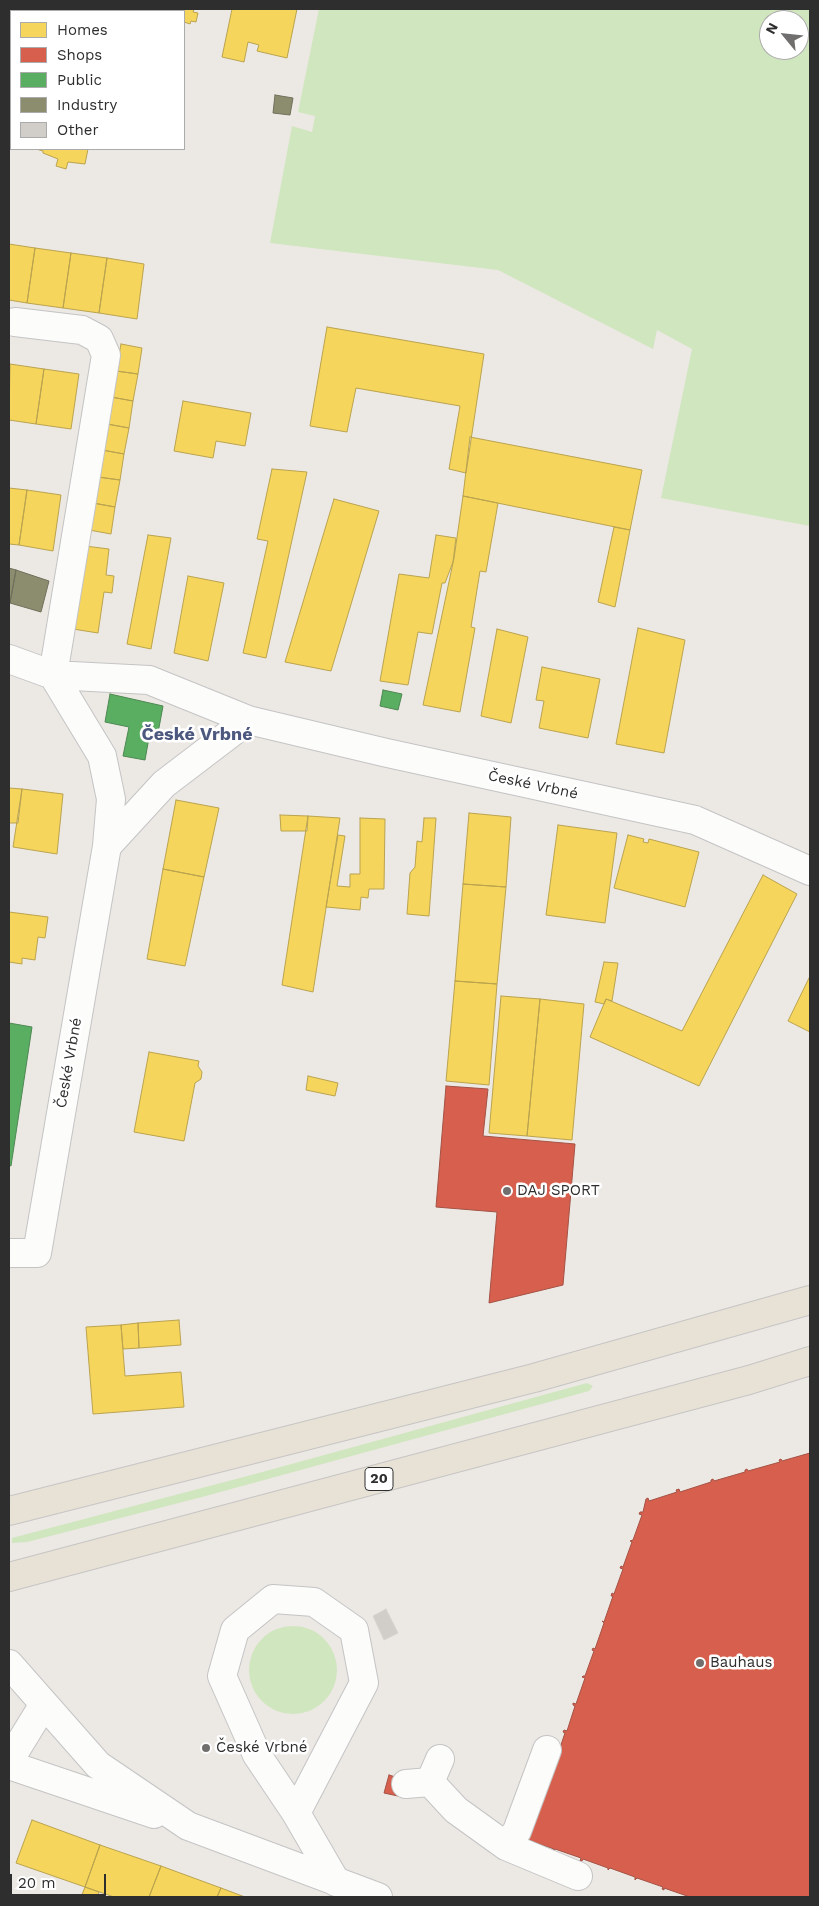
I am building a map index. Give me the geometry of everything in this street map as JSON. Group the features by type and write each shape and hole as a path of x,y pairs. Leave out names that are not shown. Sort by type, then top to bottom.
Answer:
{"main road":[{"path":"9,1511 534,1378 810,1300"},
{"name":"20","path":"9,1577 740,1382 810,1361"}],"street":[{"path":"15,322 82,330 99,339 106,355 52,675"},
{"name":"České Vrbné","path":"9,659 52,675 149,680 248,720 406,758 695,820 810,871"},
{"name":"České Vrbné","path":"9,1252 36,1253 107,846 111,800 102,756 52,675"},
{"path":"107,846 164,784 248,720"},
{"path":"296,1813 364,1683 354,1630 314,1602 273,1599 235,1630 222,1676 257,1755 296,1813 336,1882"},
{"path":"9,1664 98,1765 188,1826"},
{"path":"44,1704 9,1763 188,1826 378,1897"},
{"path":"506,1846 517,1831 547,1750"},
{"path":"425,1775 456,1810 506,1846 578,1876"}],"green space":[{"path":"319,9 810,9 810,526 661,498 692,349 657,330 653,349 498,270 270,243 292,126 312,132 315,116 298,112"},
{"path":"587,1383 593,1386 589,1391 202,1497 27,1542 12,1543 12,1538"},
{"path":"293,1626 310,1630 324,1639 333,1653 337,1670 333,1687 324,1701 310,1710 293,1714 276,1710 262,1701 253,1687 249,1670 253,1653 262,1639 276,1630"}],"building: Homes":[{"path":"130,9 194,9 193,12 198,13 196,22 191,21 190,24 185,22 185,10"},
{"path":"232,9 297,9 287,58 257,51 259,45 248,42 244,62 222,57"},
{"path":"40,150 88,150 85,164 68,162 66,169 56,166 58,159 43,153 43,151"},
{"path":"9,244 35,248 27,303 9,300"},
{"path":"35,248 71,253 63,308 27,303"},
{"path":"71,253 107,258 99,313 63,308"},
{"path":"107,258 144,264 137,319 99,313"},
{"path":"327,327 484,354 466,473 449,469 460,406 356,388 347,432 310,426"},
{"path":"121,344 142,348 138,374 116,371"},
{"path":"10,364 44,369 36,424 9,420"},
{"path":"44,369 79,374 71,429 36,424"},
{"path":"116,371 138,374 133,401 111,397"},
{"path":"111,397 133,401 129,428 107,424"},
{"path":"183,401 251,413 245,446 216,441 213,458 174,451"},
{"path":"107,424 129,428 124,454 102,450"},
{"path":"470,437 642,470 630,530 463,496"},
{"path":"102,450 124,454 120,480 98,477"},
{"path":"272,469 307,472 266,658 243,653 268,541 257,539"},
{"path":"98,477 120,480 115,507 93,503"},
{"path":"9,488 27,490 19,545 9,544"},
{"path":"27,490 61,495 53,551 19,545"},
{"path":"463,496 498,503 486,572 480,571 471,627 475,628 460,712 423,705 454,558"},
{"path":"334,499 379,511 331,671 285,662"},
{"path":"93,503 115,507 111,534 89,530"},
{"path":"614,527 630,530 615,607 598,602"},
{"path":"148,535 171,538 151,649 127,644"},
{"path":"436,535 456,538 453,562 445,583 442,583 432,634 418,632 408,685 380,681 399,574 429,578"},
{"path":"85,546 109,549 106,575 114,576 112,593 104,592 98,633 73,629"},
{"path":"188,576 224,583 208,661 174,653"},
{"path":"638,628 685,640 664,753 616,744"},
{"path":"497,629 528,637 511,723 481,716"},
{"path":"542,667 600,679 588,738 539,728 544,701 536,700"},
{"path":"9,788 22,789 18,823 9,823"},
{"path":"22,789 63,794 57,854 13,847"},
{"path":"176,800 219,808 204,877 163,869"},
{"path":"469,813 511,817 506,887 463,884"},
{"path":"280,815 308,816 307,831 281,831"},
{"path":"308,816 340,818 313,992 282,985"},
{"path":"360,818 385,819 384,889 369,889 368,898 361,897 360,910 326,907 338,835 345,836 337,886 350,887 350,874 360,874"},
{"path":"424,818 436,818 429,916 407,914 410,873 415,867 417,841 422,842"},
{"path":"558,825 617,833 605,923 546,915"},
{"path":"628,835 644,839 643,842 648,843 649,839 699,852 685,907 614,888"},
{"path":"163,869 204,877 185,966 147,959"},
{"path":"763,875 797,894 699,1086 590,1037 606,999 682,1031"},
{"path":"463,884 506,887 497,984 455,981"},
{"path":"9,912 48,917 45,938 38,937 35,960 22,958 22,964 9,962"},
{"path":"604,962 618,963 612,1001 606,999 604,1004 595,1002"},
{"path":"810,976 810,1032 788,1021"},
{"path":"455,981 497,984 489,1085 446,1081"},
{"path":"501,996 540,999 527,1136 489,1133"},
{"path":"540,999 584,1004 572,1140 527,1136"},
{"path":"149,1052 199,1061 198,1066 202,1072 201,1079 195,1083 184,1141 134,1132"},
{"path":"308,1076 338,1083 335,1096 306,1090"},
{"path":"179,1320 181,1345 139,1348 138,1323"},
{"path":"138,1323 139,1348 123,1349 121,1325"},
{"path":"121,1325 125,1376 181,1372 184,1407 93,1414 86,1327"},
{"path":"32,1820 100,1845 85,1887 16,1863"},
{"path":"100,1845 161,1866 149,1897 114,1897 85,1887"},
{"path":"161,1866 221,1888 217,1897 149,1897"},
{"path":"85,1887 99,1892 97,1897 81,1897"},
{"path":"221,1888 245,1897 217,1897"}],"building: Shops":[{"path":"446,1086 488,1089 483,1136 575,1144 563,1285 489,1303 497,1212 436,1207"},
{"name":"Bauhaus","path":"810,1453 810,1897 690,1897 664,1888 664,1890 662,1889 663,1887 637,1878 635,1880 635,1877 610,1868 608,1870 608,1868 583,1859 580,1861 581,1858 555,1849 552,1851 554,1849 528,1840 528,1842 526,1839 528,1839 537,1815 565,1733 563,1732 564,1730 567,1731 575,1706 573,1703 576,1704 585,1678 582,1677 585,1676 594,1651 592,1650 593,1648 595,1649 604,1623 602,1621 604,1622 613,1596 611,1596 612,1593 614,1594 623,1569 620,1568 621,1566 623,1567 632,1542 630,1541 633,1540 642,1515 639,1514 643,1512 646,1499 648,1498 649,1501 677,1492 676,1490 679,1489 680,1492 711,1482 713,1479 714,1481 745,1472 747,1469 748,1471 780,1462 779,1460 781,1459 782,1461"},
{"path":"389,1775 402,1779 398,1796 384,1793"}],"building: Public":[{"path":"383,690 402,694 398,710 380,706"},
{"path":"110,694 163,706 158,733 150,732 145,760 123,756 129,727 105,722"},
{"path":"9,1023 32,1027 11,1166 9,1165"}],"building: Industry":[{"path":"275,95 293,98 290,115 273,113"},
{"path":"9,568 16,570 10,603 9,602"},
{"path":"16,570 49,581 41,612 10,603"}],"building: Other":[{"path":"386,1609 398,1633 384,1640 373,1616"}],"place":[{"name":"DAJ SPORT","path":"507,1191"},
{"name":"Bauhaus","path":"700,1663"},
{"name":"České Vrbné","path":"206,1748"}],"district":[{"name":"České Vrbné","path":"197,735"}]}
